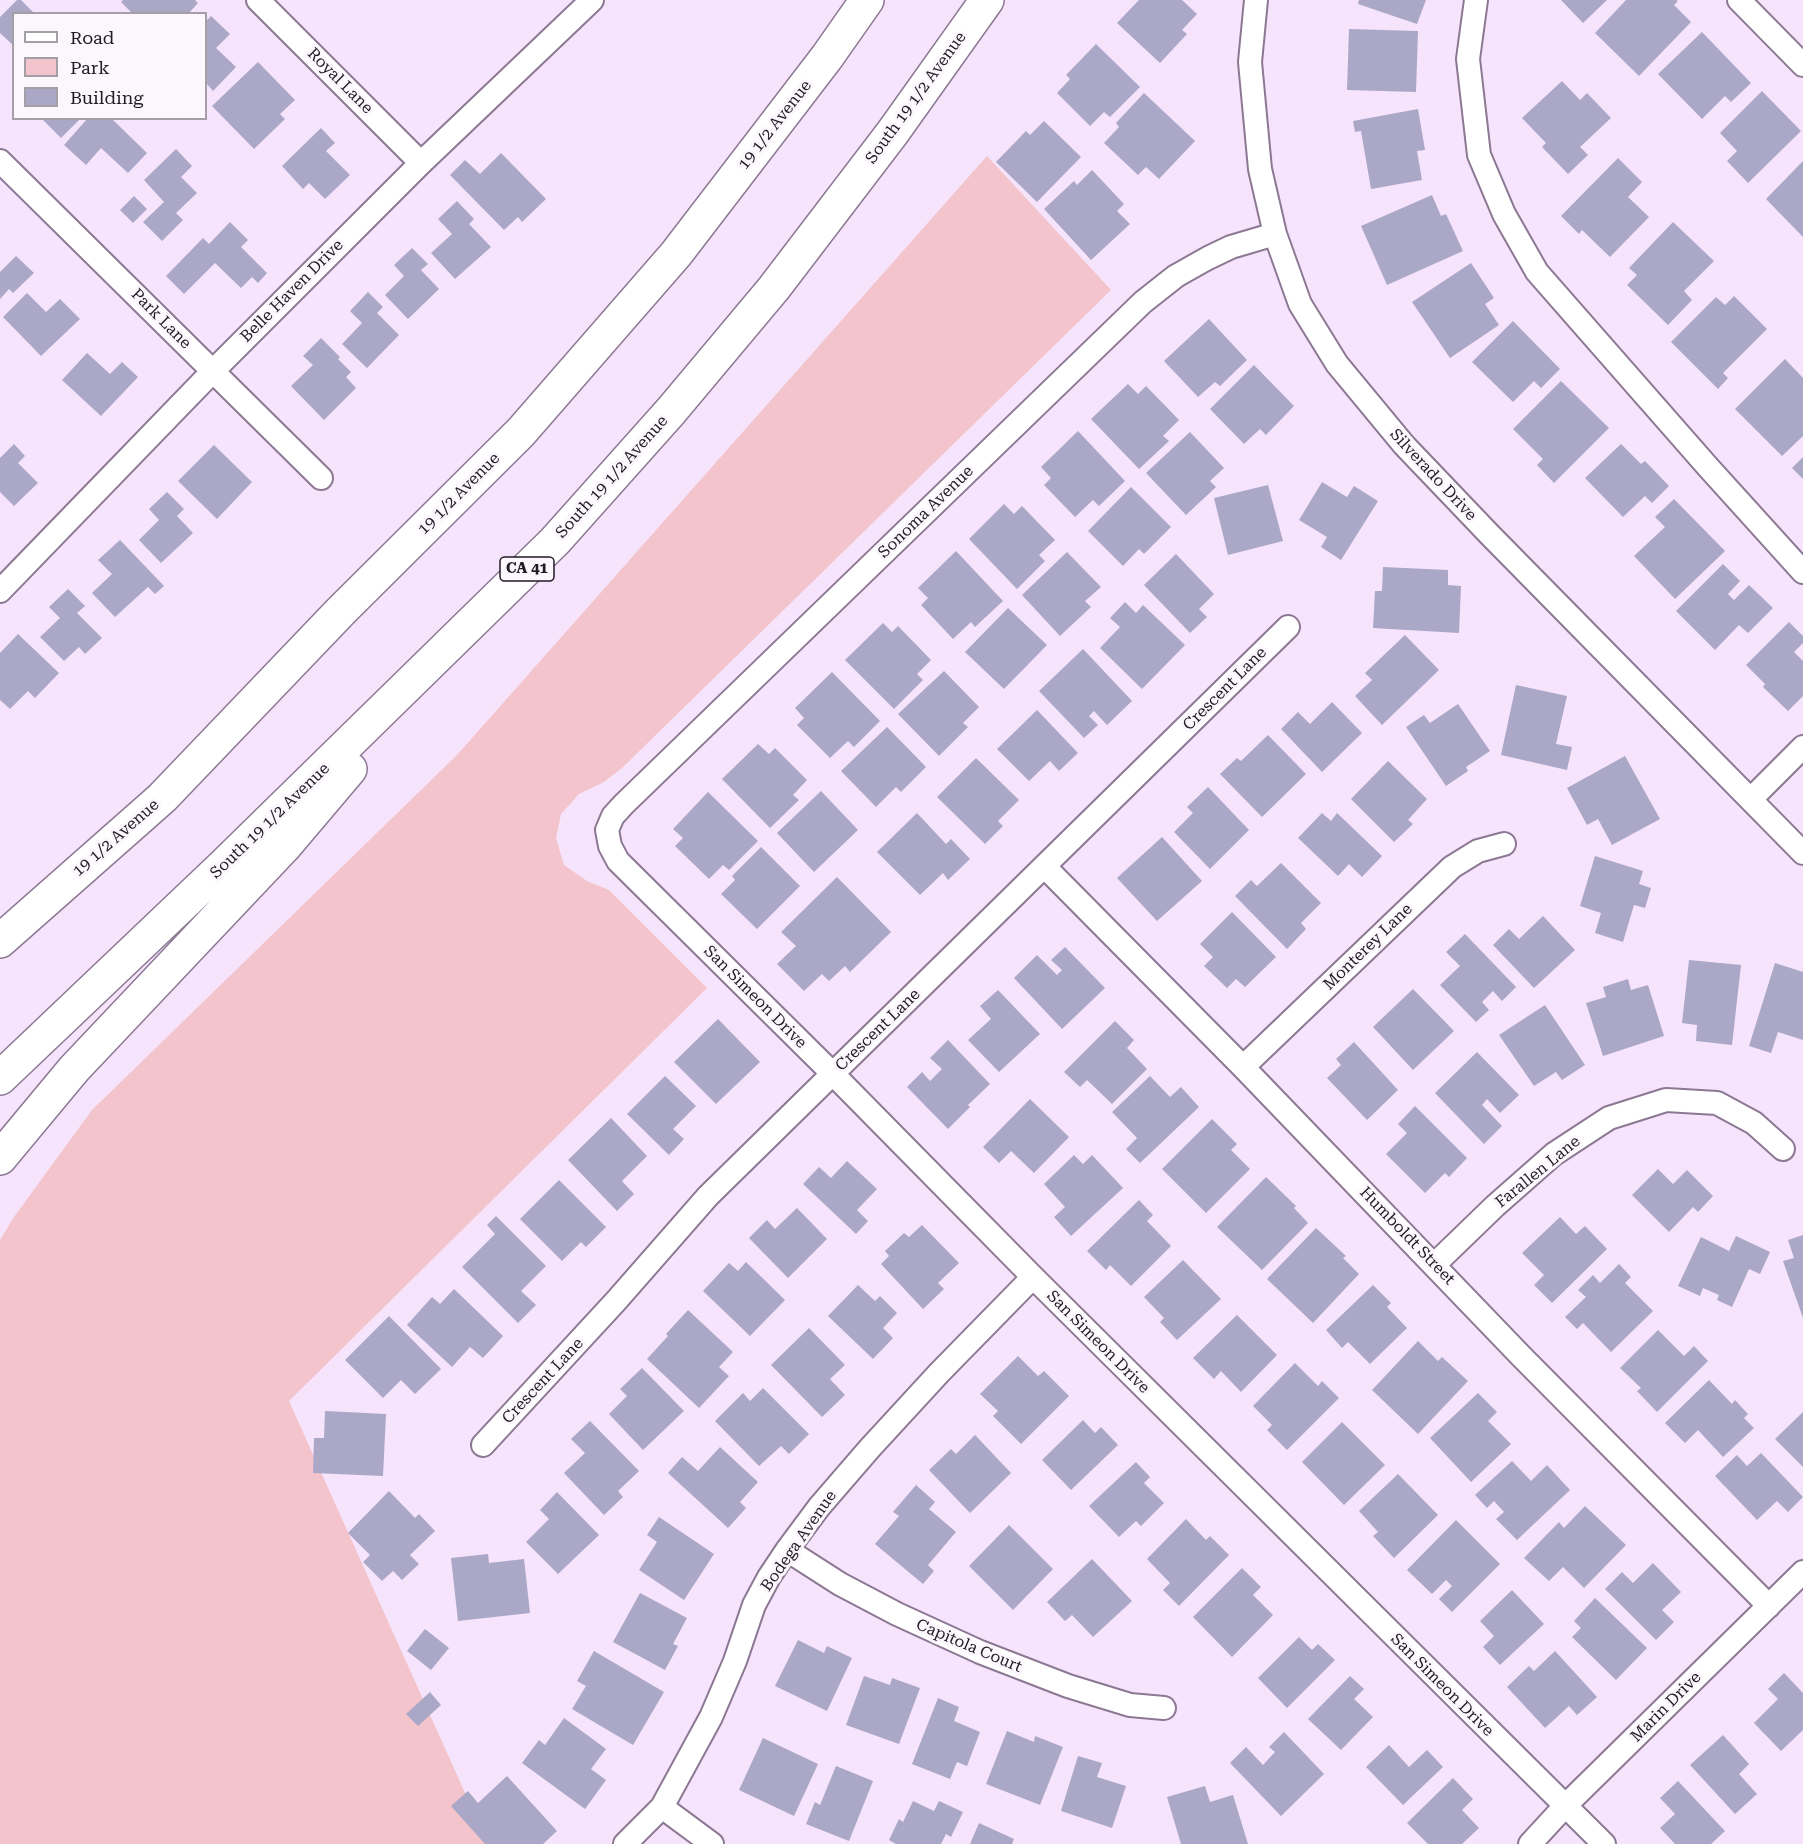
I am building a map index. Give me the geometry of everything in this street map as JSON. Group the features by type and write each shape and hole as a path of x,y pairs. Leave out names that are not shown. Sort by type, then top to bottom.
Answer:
{"highway":[{"name":"19 1/2 Avenue","path":"0,941 162,798 342,611 521,432 676,254 827,57 867,0"},
{"name":"South 19 1/2 Avenue","path":"0,1078 223,866 493,603 570,524 774,288 893,132 987,0"},
{"path":"0,1158 74,1069 284,847 493,603"},
{"path":"0,912 162,798"}],"street":[{"name":"Royal Lane","path":"258,0 422,163"},
{"name":"Belle Haven Drive","path":"1,588 213,370 422,163 592,0"},
{"name":"Silverado Drive","path":"1256,0 1250,62 1260,169 1275,234 1300,304 1337,364 1404,445 1803,853"},
{"path":"1476,0 1468,59 1479,155 1504,214 1537,272 1803,572"},
{"path":"1739,0 1803,65"},
{"name":"Park Lane","path":"0,161 321,478"},
{"name":"Sonoma Avenue","path":"607,830 613,816 624,804 1143,302 1176,276 1231,246 1275,234"},
{"name":"Crescent Lane","path":"483,1445 708,1196 1288,627"},
{"path":"1751,799 1803,747"},
{"name":"San Simeon Drive","path":"607,830 610,846 618,861 1604,1844"},
{"name":"Monterey Lane","path":"1243,1067 1452,867 1478,851 1504,844"},
{"name":"Humboldt Street","path":"1045,867 1435,1264 1521,1356 1769,1606"},
{"name":"Farallen Lane","path":"1435,1264 1495,1206 1554,1154 1609,1118 1666,1100 1717,1103 1754,1123 1783,1149"},
{"name":"Bodega Avenue","path":"625,1844 662,1807 711,1717 735,1660 754,1605 769,1577 788,1550 819,1507 870,1448 939,1373 1033,1277"},
{"name":"Capitola Court","path":"788,1550 840,1584 897,1614 980,1652 1068,1686 1130,1705 1164,1708"},
{"name":"Marin Drive","path":"1530,1844 1565,1806 1803,1572"},
{"path":"662,1807 712,1844"}],"green space":[{"path":"987,156 1111,290 622,768 604,782 579,794 561,814 556,838 564,865 587,881 609,890 707,988 289,1401 488,1844 0,1844 0,1240 14,1217 92,1110 457,755"}],"building":[{"path":"17,0 21,0 33,12 12,12 12,44 0,33 0,17"},
{"path":"123,0 195,0 198,3 190,12 131,12 121,2"},
{"path":"1139,0 1182,0 1197,14 1182,30 1187,34 1160,63 1117,23"},
{"path":"1359,0 1426,0 1417,24 1358,4"},
{"path":"1561,0 1607,0 1583,23"},
{"path":"1626,0 1676,0 1678,1 1674,5 1691,22 1639,76 1595,33"},
{"path":"211,16 230,34 216,48 236,67 213,91 207,84 207,20"},
{"path":"1349,29 1418,31 1416,92 1347,90"},
{"path":"1702,32 1751,83 1731,102 1725,96 1702,119 1658,74"},
{"path":"1096,44 1140,87 1110,117 1104,112 1090,126 1057,93 1070,79 1066,75"},
{"path":"258,62 295,100 280,114 285,119 254,149 212,106"},
{"path":"1562,81 1580,100 1587,93 1611,118 1580,147 1588,155 1568,174 1542,147 1546,143 1522,118"},
{"path":"1762,91 1801,131 1748,183 1727,161 1737,151 1720,133"},
{"path":"1144,93 1195,141 1159,179 1146,167 1138,175 1104,143 1119,127 1116,123"},
{"path":"1418,109 1425,150 1417,151 1422,180 1371,189 1361,131 1355,132 1353,121"},
{"path":"43,120 79,120 61,138"},
{"path":"86,120 113,120 147,153 128,173 101,148 86,165 64,145"},
{"path":"1044,121 1081,157 1037,202 996,162 1026,131 1030,135"},
{"path":"321,128 335,143 326,151 350,175 325,199 309,183 303,189 282,166"},
{"path":"176,149 192,166 181,177 197,193 176,213 183,220 162,241 143,222 164,202 144,180"},
{"path":"501,153 546,199 522,222 518,217 504,230 450,175 465,160 480,174"},
{"path":"1618,158 1642,182 1628,197 1649,217 1610,257 1582,230 1579,234 1561,216"},
{"path":"1803,161 1803,237 1766,199"},
{"path":"1092,170 1124,204 1117,211 1130,224 1091,260 1044,209 1074,181 1077,185"},
{"path":"1432,195 1441,216 1446,214 1463,251 1387,285 1361,226"},
{"path":"134,196 147,209 133,223 120,210"},
{"path":"457,201 474,219 469,224 491,247 455,279 431,253 452,234 438,219"},
{"path":"230,222 248,240 241,247 267,273 258,283 252,277 241,288 215,263 184,294 166,276 203,238 209,244"},
{"path":"1673,222 1714,261 1684,291 1692,300 1668,325 1627,285 1637,275 1629,268"},
{"path":"412,248 428,264 421,270 439,289 408,319 385,295 404,276 394,265"},
{"path":"16,256 34,273 13,293 9,289 0,299 0,272"},
{"path":"1471,263 1494,298 1485,304 1499,325 1450,358 1412,302"},
{"path":"368,292 383,307 377,313 399,335 367,368 342,344 362,323 350,311"},
{"path":"27,293 46,312 60,299 80,319 41,356 3,317"},
{"path":"1734,296 1767,329 1723,373 1728,378 1718,389 1671,342 1716,297 1725,305"},
{"path":"1209,319 1247,360 1220,386 1215,382 1198,397 1164,361"},
{"path":"1513,321 1560,369 1541,388 1534,381 1513,402 1472,362"},
{"path":"321,338 351,372 346,377 356,388 324,420 291,386 313,365 303,356"},
{"path":"87,353 110,374 122,362 138,377 101,416 62,380"},
{"path":"1785,359 1803,378 1803,436 1782,456 1735,409"},
{"path":"1254,365 1294,406 1266,435 1260,429 1244,444 1210,409"},
{"path":"1561,381 1609,428 1554,483 1537,465 1543,459 1513,429"},
{"path":"1128,384 1138,394 1146,386 1179,420 1163,436 1169,441 1139,469 1091,419"},
{"path":"1078,431 1125,481 1099,506 1093,500 1075,517 1044,485 1051,478 1041,467"},
{"path":"1190,432 1224,468 1210,481 1216,487 1186,515 1146,473"},
{"path":"14,444 25,456 18,463 38,483 14,506 0,492 0,458"},
{"path":"1621,444 1641,464 1645,461 1669,486 1652,503 1645,496 1623,517 1585,478"},
{"path":"214,445 252,482 217,519 178,481"},
{"path":"1803,457 1803,479 1792,468"},
{"path":"1322,482 1347,497 1354,486 1378,501 1341,560 1321,547 1327,537 1299,520"},
{"path":"1268,485 1283,541 1228,555 1214,498"},
{"path":"1131,487 1171,527 1144,554 1139,549 1123,566 1088,531"},
{"path":"167,492 184,509 177,516 193,533 161,563 139,540 159,520 149,509"},
{"path":"1674,499 1725,551 1675,599 1634,556 1665,527 1655,517"},
{"path":"1004,504 1014,514 1022,506 1055,540 1039,555 1045,561 1017,589 969,539"},
{"path":"120,540 164,586 155,594 148,587 115,617 92,593 112,574 98,560"},
{"path":"956,551 1003,601 975,627 971,622 953,639 921,605 928,598 918,588"},
{"path":"1067,552 1101,587 1085,601 1091,607 1060,636 1022,595"},
{"path":"1176,554 1214,594 1199,609 1207,617 1190,633 1144,585"},
{"path":"1723,564 1740,581 1728,594 1734,600 1749,585 1773,608 1748,633 1739,625 1715,650 1676,611"},
{"path":"1383,567 1448,570 1448,585 1461,586 1459,633 1373,628 1375,591 1382,591"},
{"path":"68,589 85,606 77,613 102,638 85,654 79,647 64,661 40,637 60,618 49,607"},
{"path":"1125,602 1136,613 1143,605 1185,645 1142,689 1100,648 1120,627 1110,618"},
{"path":"1008,608 1047,645 1004,689 965,652"},
{"path":"1789,622 1803,636 1803,643 1794,652 1803,661 1803,696 1788,711 1763,687 1765,684 1746,665"},
{"path":"883,623 892,632 898,626 931,660 917,674 923,680 894,709 845,660"},
{"path":"18,634 59,673 35,698 28,691 10,709 0,700 0,653"},
{"path":"1405,635 1439,670 1382,725 1355,696 1372,680 1365,673"},
{"path":"1083,649 1132,701 1107,725 1094,711 1089,716 1098,725 1084,738 1039,691"},
{"path":"944,671 979,707 963,723 968,727 939,756 898,714"},
{"path":"832,672 880,721 854,747 848,741 830,758 797,725 804,718 795,708"},
{"path":"1516,685 1567,696 1556,744 1572,747 1567,770 1501,755"},
{"path":"1332,702 1362,733 1322,772 1281,729 1298,712 1310,724"},
{"path":"1458,704 1490,751 1466,767 1468,771 1446,786 1406,727 1424,715 1430,723"},
{"path":"1037,710 1078,753 1059,771 1050,761 1029,781 997,749"},
{"path":"887,727 926,767 901,792 896,787 876,807 841,771"},
{"path":"1268,735 1306,774 1262,817 1220,774 1237,758 1241,761"},
{"path":"758,744 769,754 775,748 807,780 793,795 799,800 770,828 722,779"},
{"path":"1625,756 1660,819 1612,845 1598,819 1587,825 1567,788"},
{"path":"976,758 1019,800 998,821 1003,826 985,844 937,797"},
{"path":"1388,761 1427,799 1408,820 1413,824 1394,842 1351,799"},
{"path":"1208,787 1249,830 1210,869 1174,832 1193,813 1187,807"},
{"path":"821,791 858,830 814,872 777,833"},
{"path":"708,792 758,841 729,870 723,865 709,879 675,846 683,838 673,829"},
{"path":"917,813 946,844 951,839 970,859 948,880 943,873 920,895 877,852"},
{"path":"1322,813 1331,821 1337,813 1382,856 1362,877 1349,864 1338,876 1298,838"},
{"path":"1162,837 1202,881 1157,921 1117,878"},
{"path":"761,847 800,886 757,929 721,894 735,880 732,876"},
{"path":"1595,856 1643,871 1639,884 1651,888 1645,908 1634,905 1623,942 1595,933 1601,913 1580,906"},
{"path":"1281,863 1321,903 1301,923 1306,929 1287,949 1235,896 1251,880 1257,886"},
{"path":"837,877 891,932 850,972 845,966 829,981 822,974 804,991 777,964 796,946 781,932"},
{"path":"1232,912 1276,957 1245,987 1236,979 1227,988 1204,966 1213,957 1200,944"},
{"path":"1543,916 1575,950 1534,988 1493,945 1509,929 1519,939"},
{"path":"1465,934 1516,987 1502,1001 1493,991 1482,1002 1489,1010 1476,1022 1440,985 1460,966 1446,952"},
{"path":"1065,947 1105,988 1062,1029 1014,978 1037,955 1057,975 1062,970 1051,960"},
{"path":"1689,960 1741,965 1732,1045 1696,1041 1697,1025 1682,1023"},
{"path":"1775,963 1803,972 1803,1040 1778,1032 1771,1053 1749,1046"},
{"path":"1628,979 1631,990 1648,985 1664,1036 1603,1056 1586,1003 1606,997 1603,987"},
{"path":"1413,989 1454,1031 1413,1070 1373,1027"},
{"path":"998,990 1040,1034 999,1072 968,1040 991,1019 980,1006"},
{"path":"1545,1005 1585,1065 1562,1080 1556,1072 1534,1086 1499,1035"},
{"path":"718,1019 760,1062 716,1104 674,1062"},
{"path":"1115,1021 1134,1040 1127,1048 1147,1069 1112,1104 1087,1080 1080,1087 1064,1072"},
{"path":"948,1040 990,1084 948,1129 907,1087 922,1072 930,1081 942,1069 930,1058"},
{"path":"1354,1042 1398,1090 1367,1120 1327,1078 1341,1065 1336,1059"},
{"path":"1477,1052 1519,1095 1500,1113 1487,1099 1482,1105 1502,1126 1484,1144 1435,1093"},
{"path":"665,1076 696,1106 673,1129 684,1139 669,1155 627,1114"},
{"path":"1150,1076 1170,1097 1181,1087 1199,1107 1140,1163 1126,1149 1137,1138 1112,1112"},
{"path":"1030,1099 1069,1137 1034,1173 1011,1151 999,1163 983,1147"},
{"path":"1415,1106 1467,1158 1449,1177 1445,1173 1425,1193 1386,1154 1407,1133 1398,1124"},
{"path":"611,1118 647,1156 622,1181 634,1194 617,1211 568,1160"},
{"path":"1212,1119 1237,1144 1231,1150 1250,1169 1206,1213 1162,1169"},
{"path":"1074,1155 1083,1164 1092,1155 1123,1188 1071,1236 1054,1217 1065,1207 1044,1184"},
{"path":"847,1161 877,1189 857,1210 868,1221 856,1234 803,1184 819,1167 831,1178"},
{"path":"1658,1169 1673,1184 1687,1170 1713,1196 1698,1212 1693,1207 1669,1232 1632,1195"},
{"path":"1266,1177 1296,1206 1294,1208 1308,1223 1262,1270 1217,1227"},
{"path":"559,1180 606,1227 586,1247 581,1242 562,1261 520,1219"},
{"path":"1139,1200 1153,1215 1147,1221 1171,1246 1131,1286 1110,1265 1106,1270 1087,1251"},
{"path":"797,1208 827,1239 788,1278 749,1238 767,1220 775,1229"},
{"path":"496,1216 546,1266 521,1291 536,1305 518,1323 462,1267 495,1234 487,1225"},
{"path":"1560,1217 1576,1234 1585,1226 1607,1249 1552,1303 1534,1285 1544,1275 1522,1253"},
{"path":"922,1225 959,1263 938,1283 944,1289 923,1309 881,1264 889,1256 885,1251 904,1233 909,1237"},
{"path":"1316,1228 1346,1256 1343,1258 1359,1274 1313,1323 1267,1279"},
{"path":"1803,1235 1803,1318 1783,1261 1794,1258 1788,1240"},
{"path":"1736,1236 1770,1252 1760,1274 1749,1269 1732,1307 1717,1300 1719,1295 1703,1288 1700,1296 1678,1286 1701,1237 1729,1251"},
{"path":"1183,1260 1221,1299 1177,1340 1160,1322 1164,1318 1144,1297"},
{"path":"746,1262 785,1300 750,1336 703,1291 729,1263 738,1271"},
{"path":"1619,1264 1631,1277 1625,1283 1653,1311 1611,1352 1583,1323 1577,1329 1565,1317 1586,1297 1578,1290 1593,1275 1600,1283"},
{"path":"858,1285 875,1301 880,1296 897,1313 883,1328 893,1338 873,1359 828,1316"},
{"path":"1373,1285 1391,1303 1387,1307 1407,1328 1370,1364 1348,1342 1342,1348 1326,1330"},
{"path":"454,1289 503,1336 483,1358 470,1347 452,1367 407,1325 432,1297 440,1304"},
{"path":"688,1310 733,1352 719,1367 729,1376 699,1408 647,1359"},
{"path":"1237,1315 1277,1355 1241,1392 1221,1371 1214,1379 1193,1358"},
{"path":"389,1316 441,1369 415,1394 401,1380 383,1398 345,1360"},
{"path":"809,1328 845,1365 830,1379 845,1395 822,1417 771,1365"},
{"path":"1658,1330 1684,1356 1694,1346 1708,1361 1657,1412 1637,1391 1641,1388 1620,1368"},
{"path":"1418,1341 1438,1361 1442,1357 1468,1381 1418,1434 1372,1390"},
{"path":"1018,1356 1038,1376 1044,1371 1069,1396 1021,1444 993,1416 998,1411 980,1394"},
{"path":"1295,1363 1318,1386 1322,1381 1339,1398 1287,1450 1267,1430 1272,1425 1253,1406"},
{"path":"642,1368 684,1411 643,1450 609,1414 627,1396 620,1389"},
{"path":"1709,1380 1732,1404 1735,1400 1748,1414 1744,1418 1754,1428 1723,1457 1698,1430 1685,1443 1665,1423"},
{"path":"763,1388 809,1434 789,1454 781,1446 759,1466 715,1421 743,1393 750,1401"},
{"path":"1478,1393 1497,1412 1488,1421 1511,1444 1471,1482 1430,1438"},
{"path":"325,1411 386,1414 383,1476 313,1473 314,1438 324,1438"},
{"path":"1803,1412 1803,1467 1775,1439"},
{"path":"1083,1420 1095,1433 1101,1427 1118,1445 1071,1490 1042,1460"},
{"path":"590,1421 639,1471 618,1491 623,1497 604,1515 564,1473 585,1453 571,1439"},
{"path":"1342,1422 1385,1465 1344,1505 1302,1462"},
{"path":"975,1435 1011,1473 970,1513 929,1470 951,1449 956,1454"},
{"path":"720,1447 758,1482 740,1502 746,1508 728,1528 668,1473 682,1457 698,1471"},
{"path":"1761,1453 1803,1497 1788,1512 1777,1501 1757,1520 1715,1476 1737,1455 1747,1466"},
{"path":"1512,1461 1531,1481 1547,1465 1570,1490 1517,1540 1496,1519 1504,1512 1494,1501 1487,1508 1475,1495"},
{"path":"1136,1462 1150,1477 1144,1483 1164,1503 1141,1526 1136,1521 1119,1537 1089,1506"},
{"path":"1398,1474 1438,1515 1394,1558 1373,1536 1378,1532 1359,1511"},
{"path":"916,1485 935,1502 929,1509 956,1532 928,1565 934,1571 923,1584 875,1544 899,1516 893,1512"},
{"path":"389,1491 415,1518 419,1514 435,1531 410,1555 419,1564 402,1580 393,1571 382,1581 363,1562 370,1555 348,1533"},
{"path":"557,1492 599,1535 558,1574 526,1542 549,1519 540,1510"},
{"path":"1585,1506 1626,1545 1584,1588 1563,1567 1549,1581 1524,1558 1559,1522 1564,1528"},
{"path":"659,1517 714,1554 684,1600 639,1570 657,1542 647,1535"},
{"path":"1186,1519 1206,1540 1210,1536 1229,1555 1179,1606 1163,1590 1170,1583 1147,1559"},
{"path":"1456,1520 1500,1564 1452,1612 1439,1599 1452,1586 1446,1580 1432,1594 1407,1570"},
{"path":"1009,1525 1053,1569 1013,1610 969,1566"},
{"path":"488,1554 489,1563 524,1559 530,1613 458,1621 451,1558"},
{"path":"1092,1559 1132,1601 1093,1637 1072,1615 1065,1621 1047,1602"},
{"path":"1653,1563 1681,1592 1662,1610 1674,1622 1656,1640 1605,1589 1622,1572 1633,1583"},
{"path":"1242,1568 1261,1587 1253,1595 1273,1615 1232,1657 1193,1617"},
{"path":"1512,1590 1544,1624 1500,1665 1483,1647 1494,1636 1480,1621"},
{"path":"640,1593 687,1618 673,1644 678,1646 665,1670 613,1642"},
{"path":"1595,1598 1647,1648 1616,1680 1572,1637 1581,1628 1574,1621"},
{"path":"425,1629 449,1648 431,1670 407,1651"},
{"path":"1299,1637 1312,1650 1318,1644 1335,1660 1287,1708 1258,1678"},
{"path":"798,1640 824,1653 827,1646 852,1658 827,1711 775,1686"},
{"path":"594,1651 664,1692 633,1745 572,1709 586,1686 577,1681"},
{"path":"1555,1651 1597,1697 1577,1715 1569,1706 1545,1728 1507,1687 1529,1666 1534,1671"},
{"path":"1784,1673 1803,1693 1803,1730 1781,1751 1754,1723 1778,1699 1768,1689"},
{"path":"864,1676 890,1685 892,1678 920,1688 899,1744 846,1725"},
{"path":"1350,1676 1364,1689 1354,1699 1373,1717 1341,1750 1308,1719"},
{"path":"430,1692 441,1705 418,1726 406,1714"},
{"path":"938,1698 959,1707 954,1721 980,1732 967,1766 957,1762 950,1779 912,1764"},
{"path":"564,1718 606,1749 591,1769 606,1780 585,1809 522,1763 539,1740 545,1745"},
{"path":"1007,1731 1034,1742 1035,1736 1063,1747 1040,1805 986,1784"},
{"path":"1284,1732 1324,1774 1281,1816 1230,1763 1246,1747 1263,1765 1275,1752 1269,1747"},
{"path":"1723,1735 1749,1764 1739,1774 1757,1794 1735,1814 1690,1765"},
{"path":"763,1738 818,1764 794,1816 739,1790"},
{"path":"1389,1745 1409,1767 1427,1750 1443,1767 1403,1805 1366,1767"},
{"path":"1078,1756 1102,1763 1097,1777 1126,1786 1112,1828 1061,1811"},
{"path":"836,1766 873,1781 849,1841 806,1824 815,1802 820,1805"},
{"path":"507,1776 557,1831 543,1844 485,1844 451,1806 468,1791 478,1803"},
{"path":"1453,1778 1473,1799 1462,1810 1479,1828 1462,1844 1428,1844 1407,1823"},
{"path":"1678,1781 1725,1831 1711,1844 1675,1844 1660,1828 1675,1814 1660,1798"},
{"path":"1205,1786 1210,1802 1233,1795 1248,1844 1181,1844 1167,1797"},
{"path":"913,1801 934,1811 939,1801 963,1812 951,1837 946,1834 941,1844 896,1844 889,1840 899,1819 903,1822"},
{"path":"979,1823 1014,1839 1012,1844 970,1844"}]}
